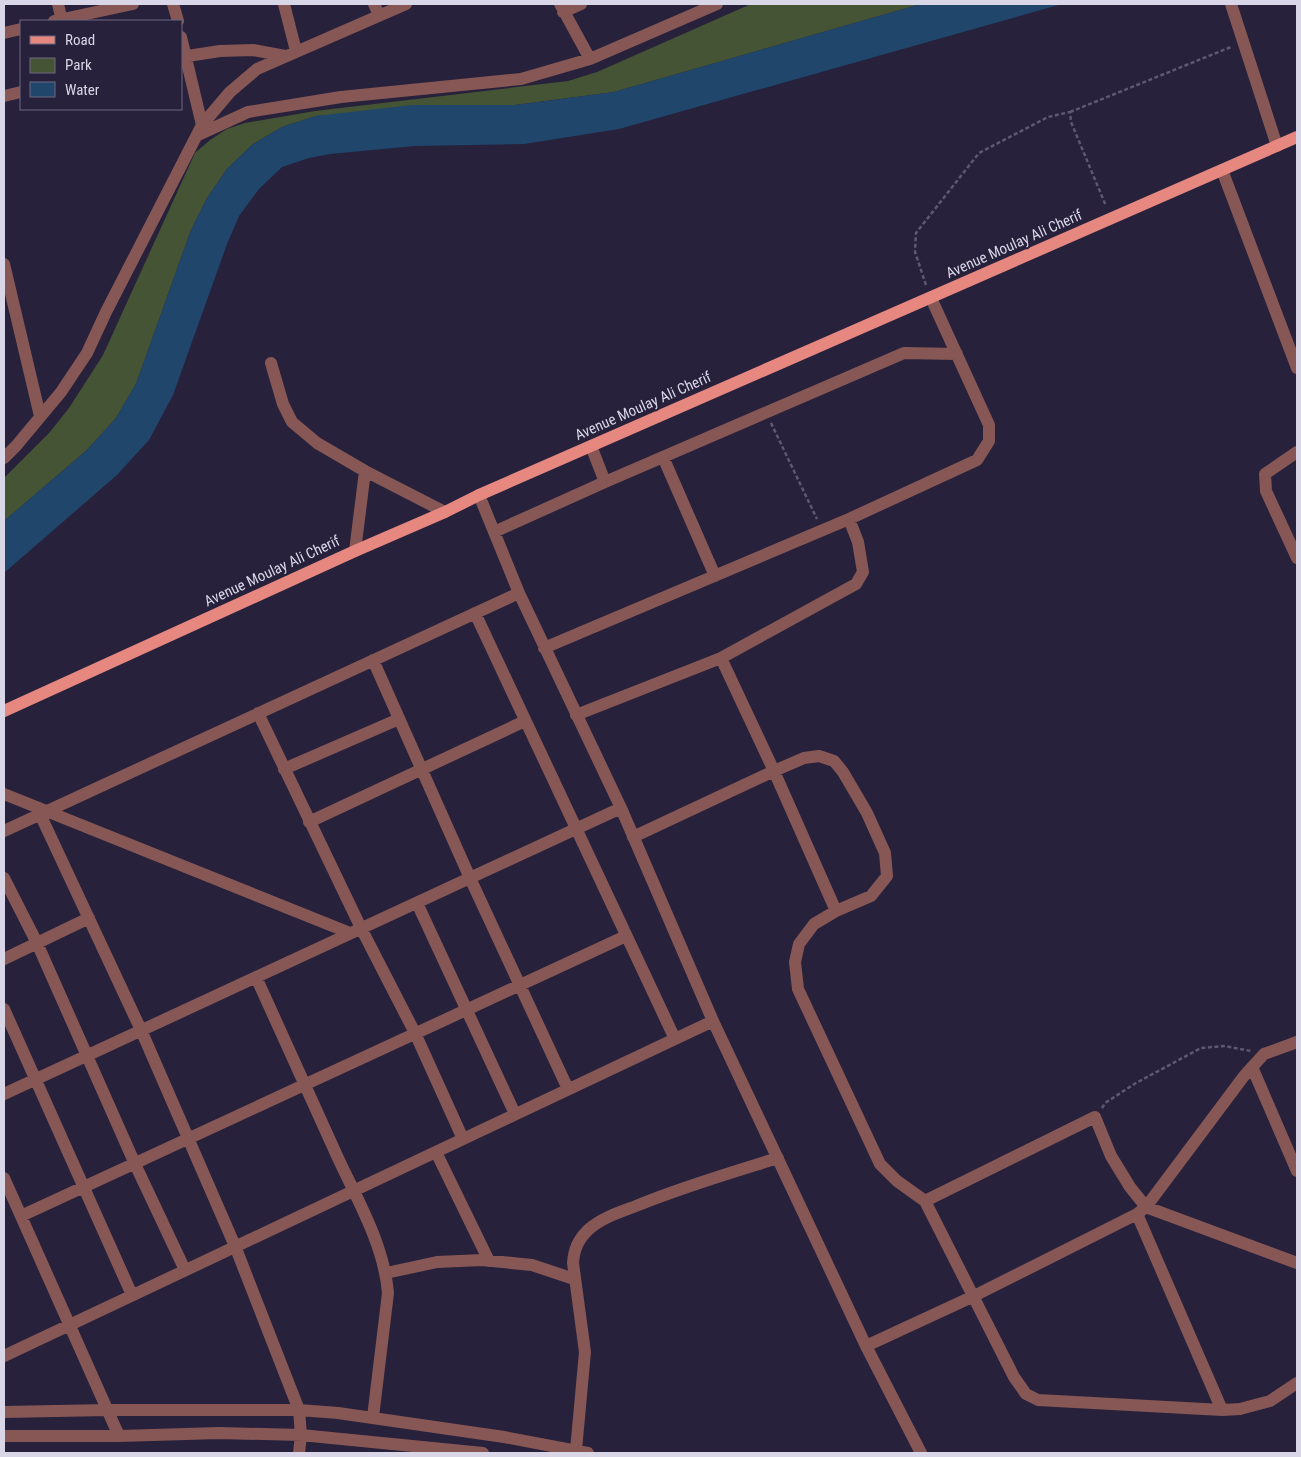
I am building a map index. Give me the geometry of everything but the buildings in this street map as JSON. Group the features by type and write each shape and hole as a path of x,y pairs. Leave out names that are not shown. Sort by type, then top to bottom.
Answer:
{"main road":[{"name":"Avenue Moulay Ali Cherif","path":"4,711 479,495 1297,137"}],"street":[{"path":"58,4 59,20"},
{"path":"63,20 133,4"},
{"path":"173,4 178,20"},
{"path":"284,4 290,54"},
{"path":"4,458 61,392 87,353 106,312 200,130 230,92 257,69 377,10 406,4"},
{"path":"581,4 562,8 590,59"},
{"path":"200,130 248,112 341,97 521,79 590,59 717,4"},
{"path":"1231,4 1277,146"},
{"path":"4,33 20,29"},
{"path":"182,44 200,130"},
{"path":"184,57 220,50 253,50 290,54"},
{"path":"4,96 20,92"},
{"path":"1222,170 1297,368"},
{"path":"4,264 40,416"},
{"path":"544,648 849,519 977,460 989,440 989,425 931,298"},
{"path":"494,532 904,353 957,354"},
{"path":"271,363 283,404 292,422 317,443 365,471 445,512"},
{"path":"591,446 605,482"},
{"path":"1297,452 1265,474 1266,491 1297,558"},
{"path":"663,457 715,576"},
{"path":"355,551 365,471"},
{"path":"479,495 519,593 621,808 713,1021 866,1346 921,1453"},
{"path":"576,715 720,658 856,584 863,572 858,542 849,519"},
{"path":"4,831 519,593"},
{"path":"475,613 675,1039"},
{"path":"720,658 774,770 836,912"},
{"path":"373,660 470,878 568,1089"},
{"path":"258,713 309,822 356,931 415,1034 463,1139"},
{"path":"284,769 399,719"},
{"path":"309,822 525,721"},
{"path":"633,837 774,770 804,758 819,756 834,761 843,772 868,813 885,853 887,876 871,896 814,924 799,944 795,962 798,989 880,1164 897,1181 925,1201 1014,1377 1026,1394 1038,1400 1222,1410 1240,1409 1270,1400 1297,1383"},
{"path":"4,794 44,812 356,931"},
{"path":"4,1094 621,808"},
{"path":"44,812 89,918 141,1030 235,1246 299,1410 301,1435 299,1453"},
{"path":"4,878 37,943 134,1164 185,1270"},
{"path":"417,902 515,1114"},
{"path":"4,959 89,918"},
{"path":"21,1216 626,936"},
{"path":"256,977 354,1191 379,1249 386,1273 388,1293 374,1417"},
{"path":"4,1009 132,1295"},
{"path":"4,1356 713,1021"},
{"path":"866,1346 974,1296 1142,1211 1252,1067 1264,1054 1297,1042"},
{"path":"1252,1067 1297,1171"},
{"path":"925,1201 1095,1117 1111,1156 1142,1211 1222,1410"},
{"path":"436,1152 489,1261"},
{"path":"576,1450 585,1352 572,1263 578,1240 590,1228 608,1217 673,1191 778,1158"},
{"path":"4,1178 119,1436"},
{"path":"1142,1211 1297,1263"},
{"path":"386,1273 437,1262 489,1261 532,1265 574,1279"},
{"path":"4,1412 299,1410 374,1417 504,1436 588,1453"},
{"path":"4,1436 119,1436 219,1433 301,1435 480,1453"}],"path":[{"path":"931,298 916,252 916,233 979,153 1048,117 1070,112 1243,42"},
{"path":"1070,112 1071,122 1111,219"},
{"path":"766,412 822,530"},
{"path":"1095,1117 1105,1103 1136,1083 1201,1048 1225,1046 1264,1054"}],"green space":[{"path":"751,4 921,4 614,92 515,105 316,116 282,127 253,144 227,169 207,198 191,230 136,384 116,418 87,450 4,521 4,478 50,432 69,408 103,355 195,153 210,140 227,129 245,123 315,111 568,81 597,72"}],"water":[{"path":"921,4 1062,4 619,129 524,144 415,146 330,154 309,158 282,167 259,189 239,216 227,244 173,395 149,440 117,475 4,573 4,521 87,450 116,418 136,384 191,230 207,198 227,169 253,144 282,127 316,116 412,105 515,105 614,92"}]}
